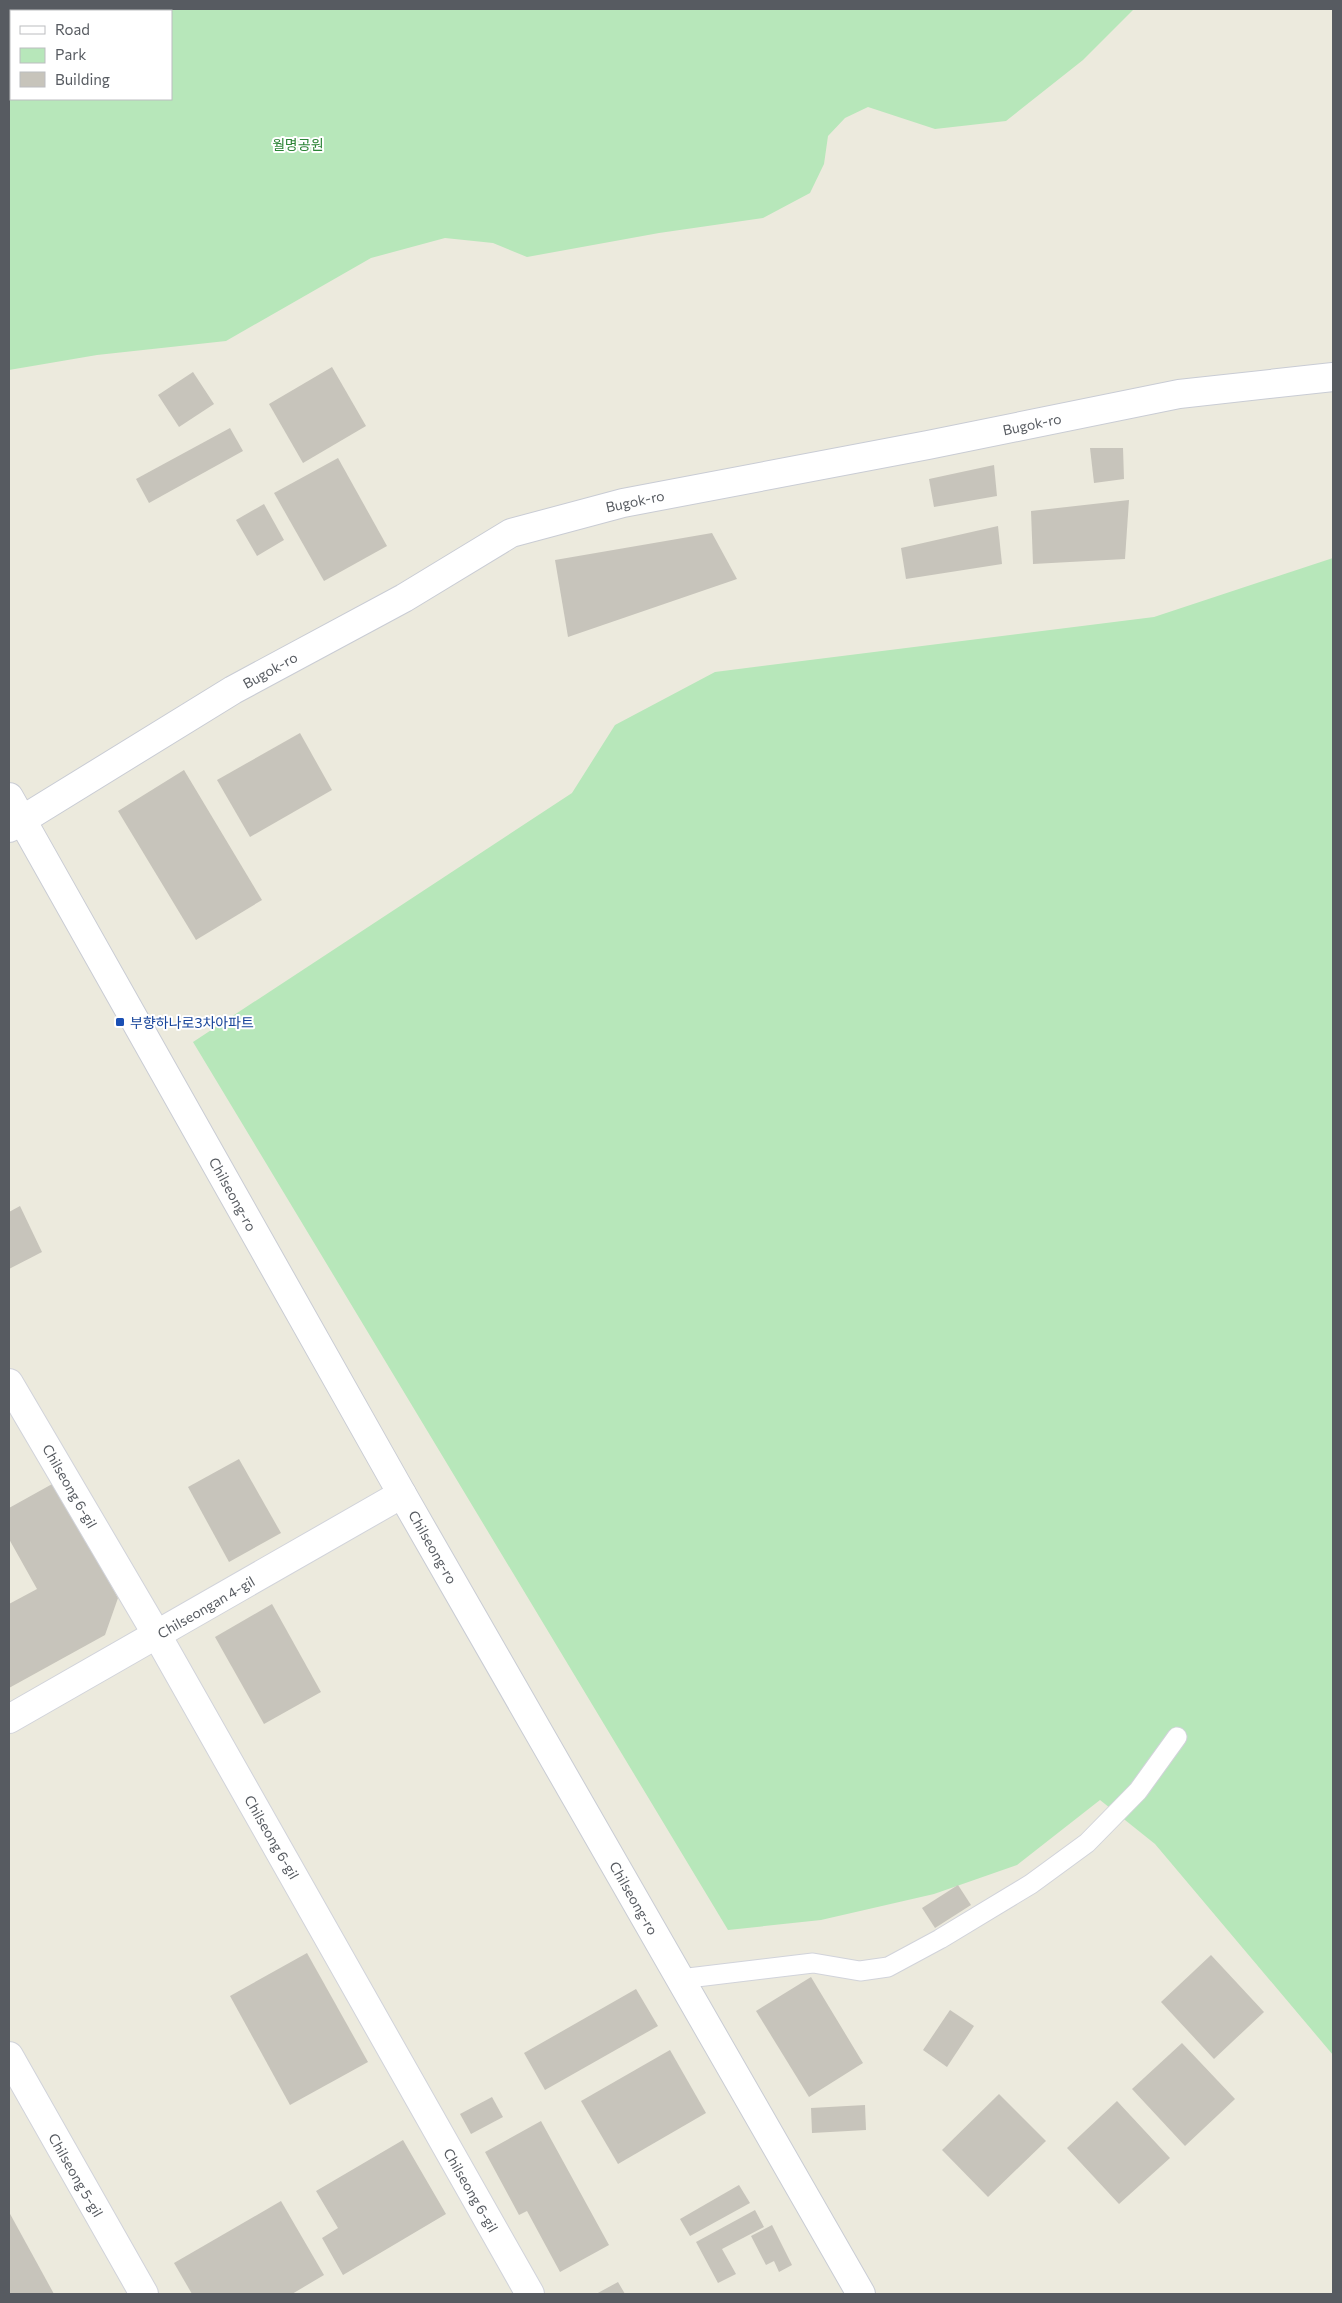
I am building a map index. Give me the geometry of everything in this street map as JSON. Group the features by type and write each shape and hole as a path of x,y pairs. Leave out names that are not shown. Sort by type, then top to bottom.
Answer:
{"street":[{"name":"Bugok-ro","path":"13,815 234,690 404,598 511,533 623,503 928,445 1178,394 1333,378"},
{"name":"Chilseong-ro","path":"13,815 680,1979 857,2293"},
{"name":"Chilseong 6-gil","path":"9,1383 157,1635 530,2294"},
{"name":"Chilseongan 4-gil","path":"9,1719 402,1494"},
{"name":"Chilseong 5-gil","path":"9,2056 144,2294"}],"lane":[{"path":"680,1979 813,1963 860,1970 888,1967 940,1939 1022,1889 1087,1843 1138,1791 1177,1737"}],"green space":[{"name":"월명공원","path":"9,9 1134,9 1083,60 1006,121 935,129 868,107 845,118 828,136 824,164 810,193 763,218 659,233 527,257 493,243 445,238 371,258 226,341 97,355 9,370"},
{"path":"1333,558 1333,2055 1155,1844 1100,1800 1017,1865 934,1894 821,1920 728,1930 193,1042 572,793 615,725 715,672 1154,617"}],"building":[{"path":"332,367 366,426 303,463 269,404"},
{"path":"193,372 214,404 179,427 158,395"},
{"path":"230,428 243,451 149,503 136,479"},
{"path":"1090,448 1123,448 1124,479 1094,483"},
{"path":"338,458 387,546 324,581 274,493"},
{"path":"994,465 997,496 934,507 929,479"},
{"path":"1129,500 1125,559 1033,564 1031,511"},
{"path":"264,504 284,540 257,556 236,520"},
{"path":"998,526 1002,564 906,579 901,548"},
{"path":"712,533 737,579 568,637 555,560"},
{"path":"300,733 332,790 250,837 217,780"},
{"path":"184,770 262,900 196,940 118,811"},
{"path":"20,1206 42,1252 9,1269 9,1212"},
{"path":"239,1459 281,1533 229,1562 188,1487"},
{"path":"54,1483 118,1598 105,1635 9,1688 9,1604 37,1589 9,1539 9,1508"},
{"path":"272,1604 321,1692 264,1724 215,1637"},
{"path":"958,1885 971,1905 935,1928 922,1908"},
{"path":"307,1953 368,2062 290,2105 230,1996"},
{"path":"1211,1955 1264,2012 1214,2059 1161,2002"},
{"path":"811,1977 863,2063 809,2097 756,2011"},
{"path":"636,1989 658,2026 545,2090 524,2053"},
{"path":"950,2010 974,2026 947,2067 923,2050"},
{"path":"1182,2043 1235,2099 1185,2146 1132,2089"},
{"path":"670,2050 706,2113 618,2164 581,2101"},
{"path":"999,2094 1046,2141 988,2197 942,2150"},
{"path":"492,2097 503,2117 471,2134 460,2114"},
{"path":"1117,2101 1170,2158 1119,2204 1067,2148"},
{"path":"865,2105 866,2130 812,2133 811,2108"},
{"path":"541,2121 609,2245 560,2272 527,2211 519,2215 485,2152"},
{"path":"403,2140 446,2214 343,2275 322,2238 338,2228 316,2191"},
{"path":"739,2185 750,2203 690,2236 680,2219"},
{"path":"281,2201 324,2275 292,2294 192,2294 174,2263"},
{"path":"755,2210 764,2227 722,2249 736,2274 718,2283 696,2242"},
{"path":"9,2212 54,2294 9,2294"},
{"path":"772,2225 792,2265 779,2272 774,2261 766,2265 751,2236"},
{"path":"618,2282 625,2294 596,2294"}],"place":[{"name":"부향하나로3차아파트","path":"120,1022"}]}
